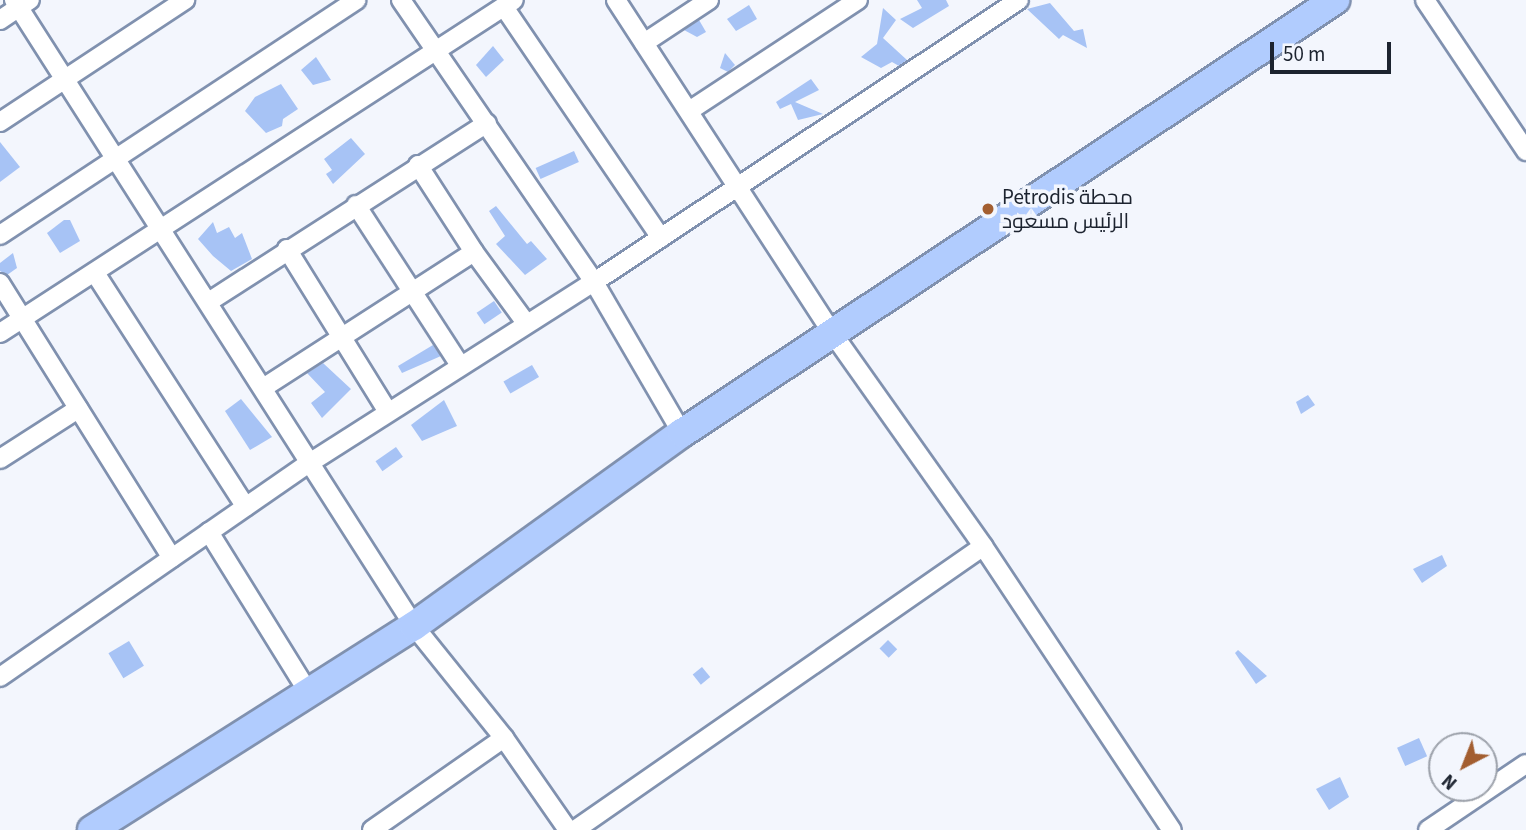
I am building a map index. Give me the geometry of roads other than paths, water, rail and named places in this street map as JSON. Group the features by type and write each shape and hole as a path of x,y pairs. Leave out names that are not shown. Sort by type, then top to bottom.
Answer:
{"main road":[{"path":"92,830 414,626 682,433 1335,0"}],"street":[{"path":"0,122 185,0"},
{"path":"0,235 357,0"},
{"path":"401,0 594,282 682,433"},
{"path":"616,0 833,334 983,546 1172,830"},
{"path":"644,43 709,0"},
{"path":"689,111 858,0"},
{"path":"0,677 311,462 739,186 996,6 1019,0"},
{"path":"1425,0 1526,151"},
{"path":"0,20 21,3 66,79 414,626 504,738 568,830"},
{"path":"0,333 509,3 661,238"},
{"path":"210,302 287,249 487,123"},
{"path":"418,166 474,252 526,323"},
{"path":"356,205 460,365"},
{"path":"287,249 388,412"},
{"path":"263,388 474,252"},
{"path":"95,272 246,507"},
{"path":"0,283 172,558"},
{"path":"0,459 78,409"},
{"path":"209,533 309,693"},
{"path":"575,830 983,546"},
{"path":"372,830 504,738"},
{"path":"1428,830 1526,764"}],"place":[{"name":"Petrodis محطة الرئيس مسعود","path":"988,209"}]}
